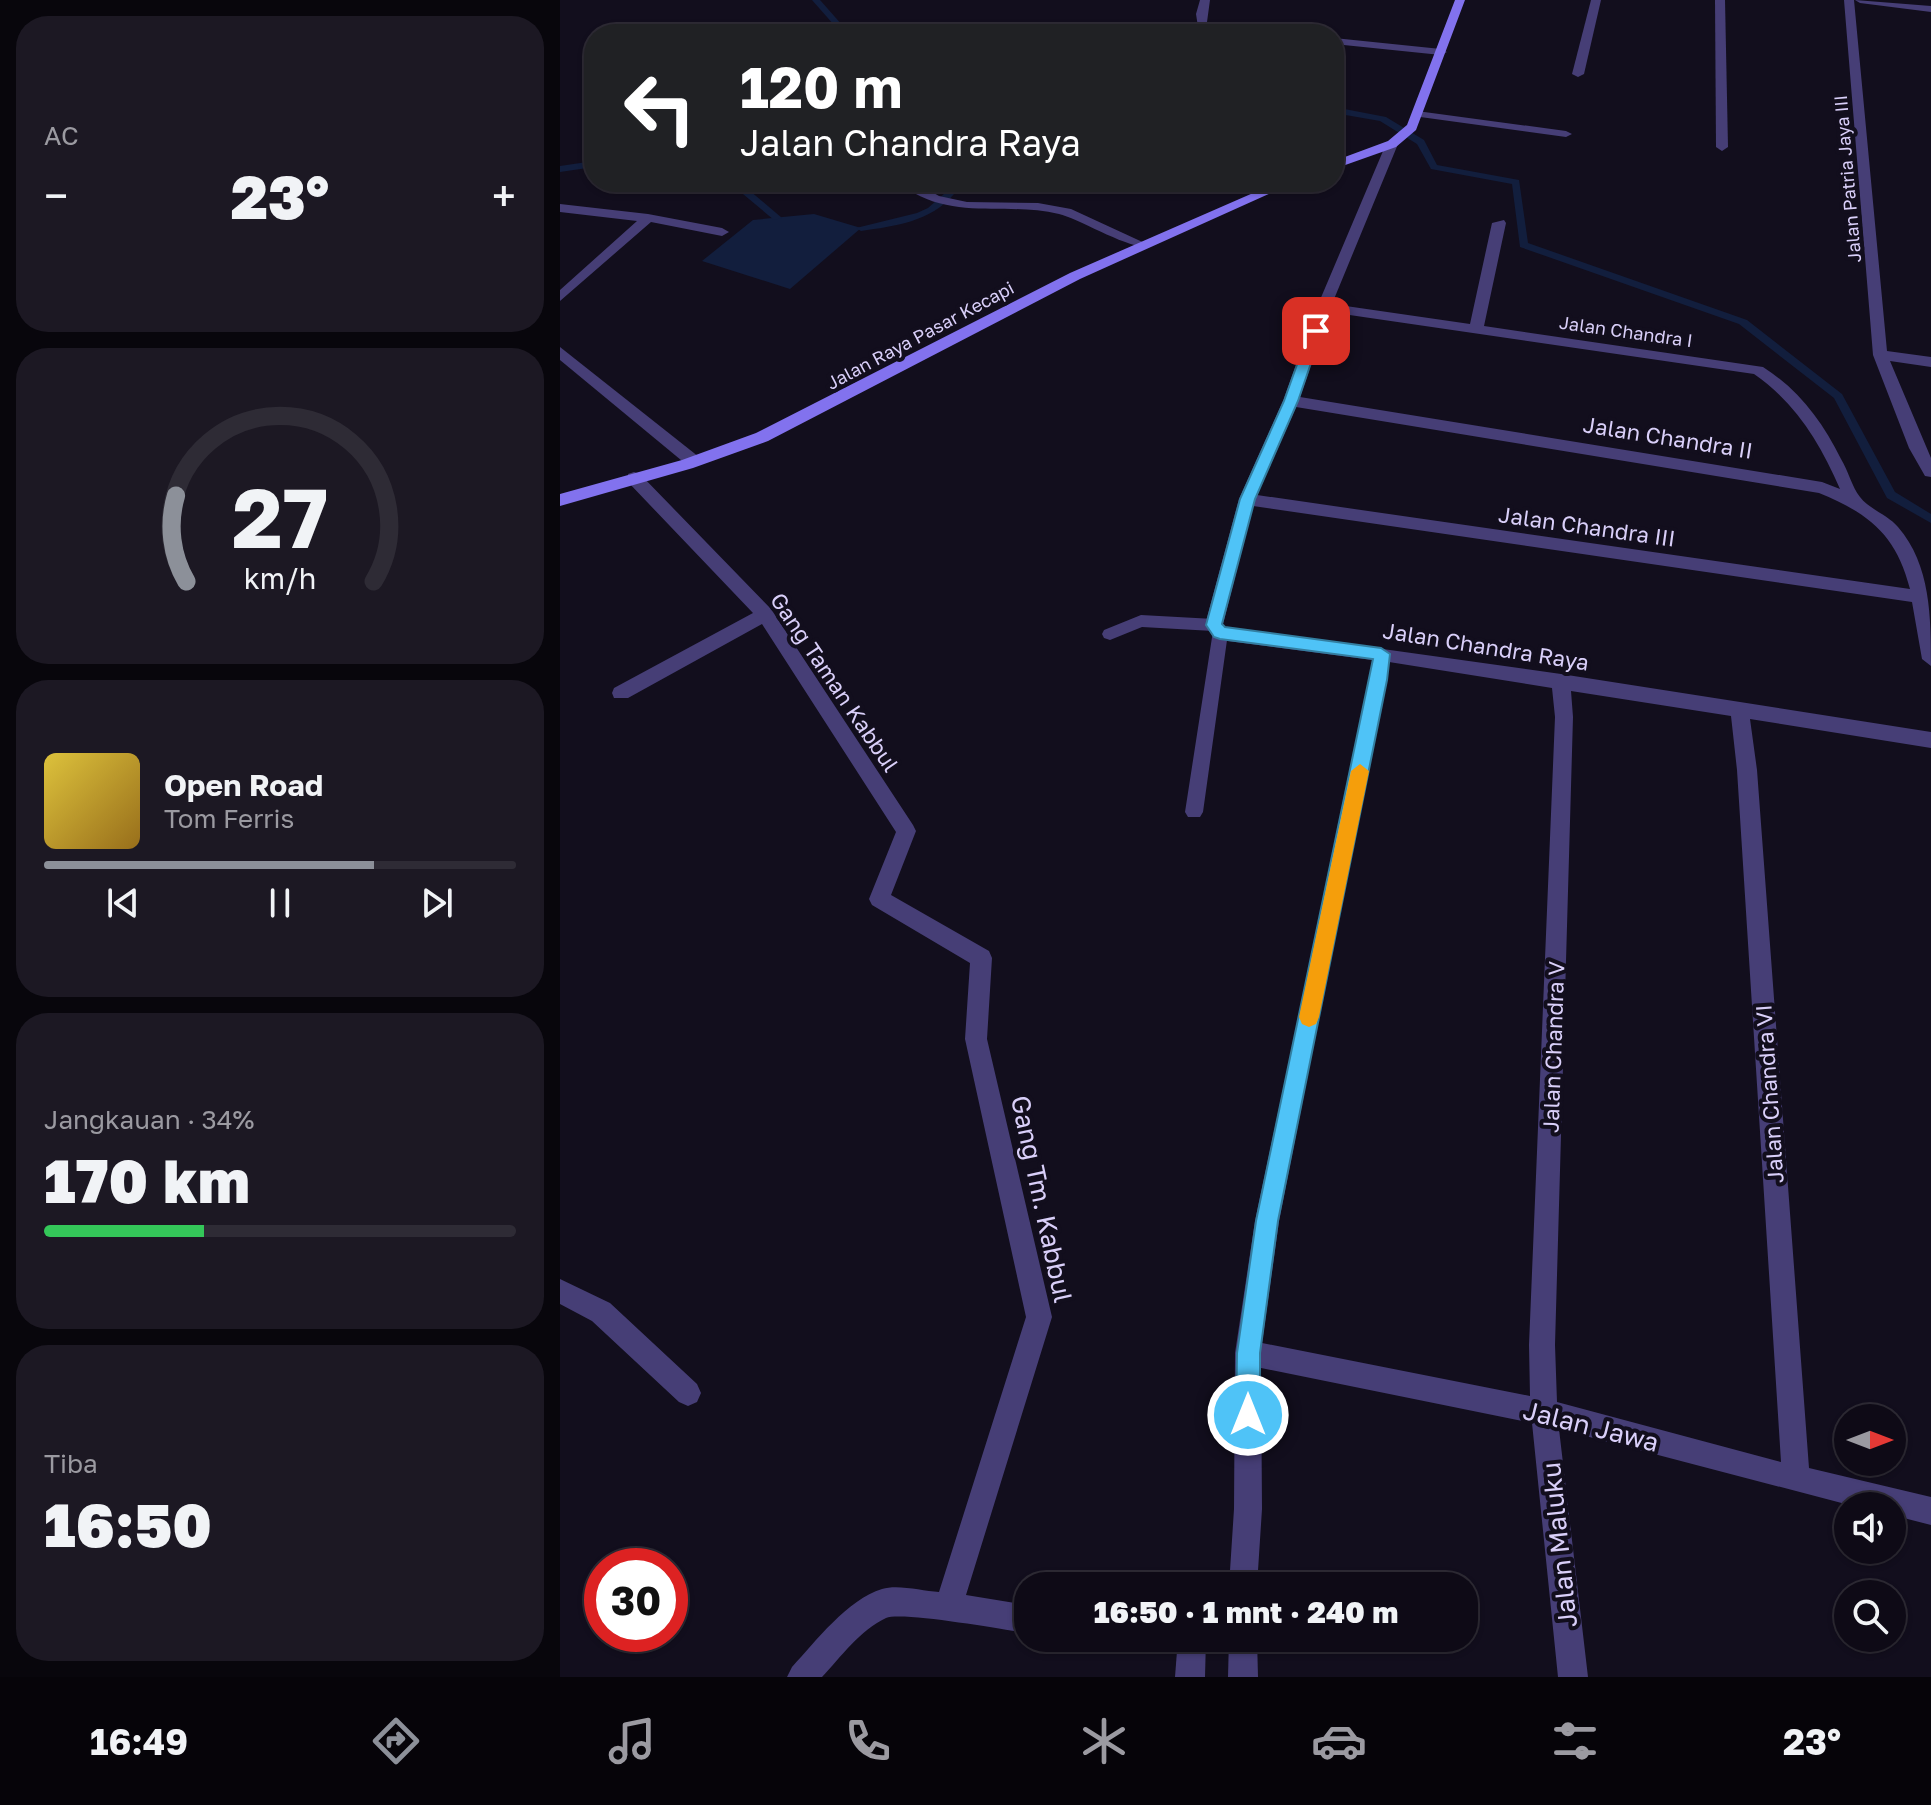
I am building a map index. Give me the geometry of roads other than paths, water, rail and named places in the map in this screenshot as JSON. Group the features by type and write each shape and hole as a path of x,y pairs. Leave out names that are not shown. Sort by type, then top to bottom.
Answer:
{"street":[{"path":"1202,24 1205,0"},
{"path":"1217,629 1247,499 1291,401 1324,307 1395,142 1415,120 1460,0"},
{"path":"1578,74 1596,0"},
{"path":"1720,0 1722,147"},
{"name":"Jalan Patria Jaya III","path":"1849,0 1880,355 1917,448 1931,472"},
{"path":"1860,0 1931,9"},
{"path":"1344,42 1441,52"},
{"path":"1344,161 1395,142"},
{"path":"922,192 953,205 1059,209 1142,245"},
{"name":"Jalan Raya Pasar Kecapi","path":"560,500 758,439 834,405 947,340 1203,216 1264,192"},
{"path":"560,208 648,218 722,232"},
{"path":"560,297 648,218"},
{"path":"1476,329 1499,223"},
{"name":"Jalan Chandra I","path":"1324,307 1758,370 1778,381 1829,445 1853,501"},
{"path":"560,352 693,461"},
{"path":"1880,355 1931,362"},
{"name":"Jalan Chandra II","path":"1291,401 1822,488 1853,501 1895,534 1904,549 1921,597 1931,659"},
{"name":"Gang Taman Kabbul","path":"634,478 765,614 906,831 879,899"},
{"name":"Jalan Chandra III","path":"1247,499 1921,597"},
{"path":"621,693 765,614"},
{"name":"Jalan Chandra Raya","path":"1217,629 1931,740"},
{"path":"1244,1572 1248,1509 1248,1353 1267,1221 1379,680 1381,654"},
{"name":"Jalan Chandra V","path":"1544,1412 1542,1345 1564,717 1561,681"},
{"name":"Jalan Chandra VI","path":"1739,709 1747,770 1796,1479"},
{"name":"Gang Tm. Kabbul","path":"879,899 981,958 976,1039 1039,1317 948,1607"},
{"path":"560,1291 601,1312 688,1393"},
{"name":"Jalan Jawa","path":"1248,1353 1544,1412 1796,1479 1931,1511"},
{"name":"Jalan Maluku","path":"1544,1412 1573,1677"},
{"path":"802,1677 852,1624 885,1602 1014,1617"},
{"path":"1190,1677 1191,1652"},
{"path":"1243,1652 1243,1677"}],"lane":[{"path":"1415,120 1566,134"},
{"path":"1110,634 1141,621 1217,629 1194,812"}],"water":[{"path":"814,214 861,228 790,289 702,261 753,220"}],"waterway":[{"path":"816,0 837,24"},
{"path":"1344,112 1383,119 1421,142 1434,167 1516,182 1523,245 1743,322 1838,396 1891,495 1931,519"},
{"path":"560,169 584,165"},
{"path":"746,192 777,218"},
{"path":"861,228 921,215 941,203 948,192"}]}
